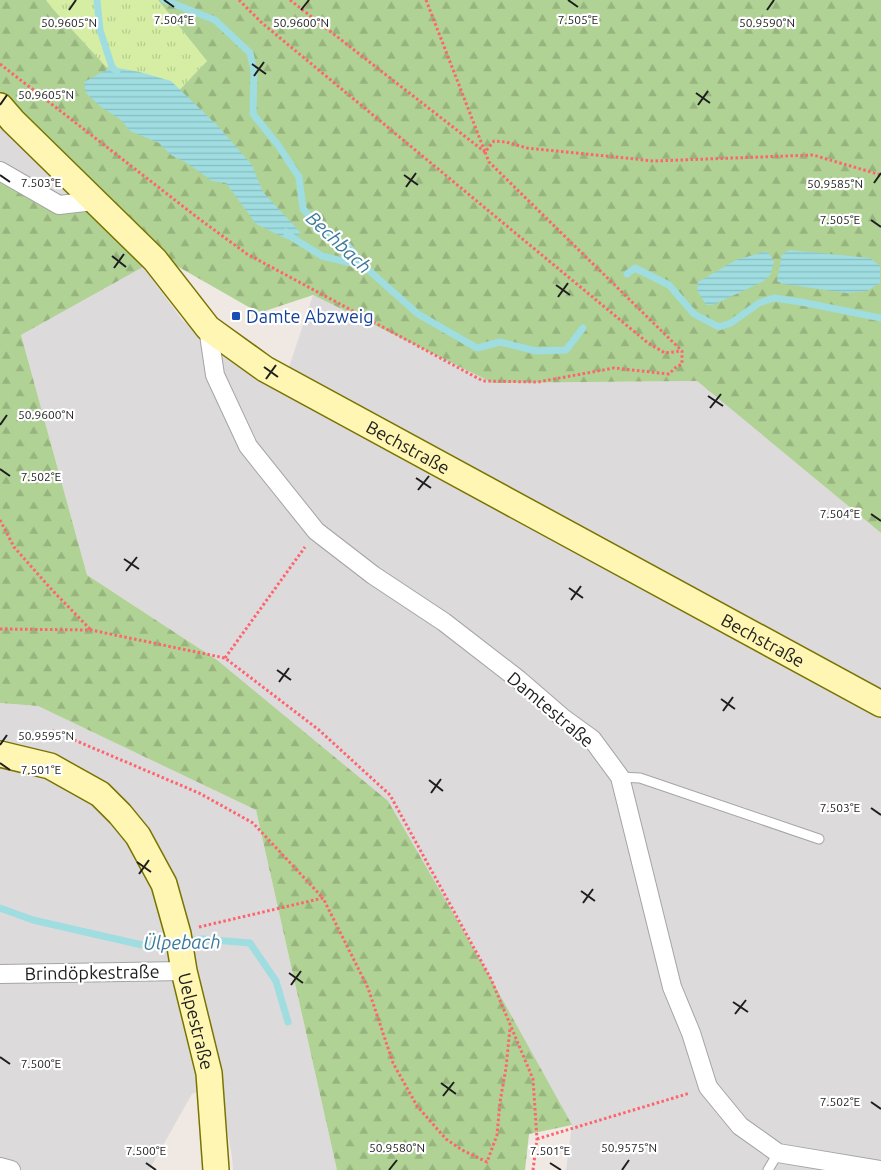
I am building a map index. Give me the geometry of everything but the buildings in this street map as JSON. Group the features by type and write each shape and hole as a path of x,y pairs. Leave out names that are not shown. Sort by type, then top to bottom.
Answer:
{"main road":[{"name":"Bechstraße","path":"0,106 155,260 208,328 265,369 881,704"},
{"name":"Uelpestraße","path":"11,756 50,766 100,794 138,836 164,884 209,1073 216,1170"}],"street":[{"path":"0,171 59,204 94,201"},
{"name":"Damtestraße","path":"208,328 215,375 248,446 316,531 373,575 444,622 519,680 563,718 592,739 620,777 672,987 691,1033 708,1087 740,1126 778,1153 880,1170"},
{"name":"Brindöpkestraße","path":"0,974 180,948"},
{"path":"778,1153 793,1170"},
{"path":"0,1167 11,1170"}],"lane":[{"path":"620,777 640,778 819,839"},
{"path":"768,1170 778,1153"}],"path":[{"path":"239,0 262,22 648,343 665,353 682,351"},
{"path":"290,0 485,152"},
{"path":"0,64 247,254 483,381 538,382 614,368 669,374 682,364 682,351 489,162 426,0"},
{"path":"485,152 494,141 506,142 527,148 654,161 813,155 881,174"},
{"path":"0,520 14,547 91,630"},
{"path":"226,658 316,531"},
{"path":"0,630 91,630 226,658 319,730 390,795 491,979 533,1079 538,1139 533,1170"},
{"path":"11,756 53,732 199,793 253,823 323,898 368,988 393,1063 418,1106 446,1139 462,1150 488,1162 497,1135 511,1025"},
{"path":"180,948 231,920 323,898"},
{"path":"538,1139 708,1087"}],"shaded area":[{"path":"0,101 94,201 59,205 0,179"},
{"path":"143,267 183,321 281,391 313,295 493,383 697,381 881,533 881,1170 566,1170 572,1125 217,660 87,575 21,335"},
{"path":"0,703 38,706 256,810 337,1170 233,1170 219,1082 192,1094 149,1170 0,1170"}],"green space":[{"path":"0,0 46,0 153,118 207,61 158,0 881,0 881,533 697,381 493,383 313,295 259,313 170,262 113,220 143,267 21,335 87,575 217,660 388,801 491,979 572,1125 529,1134 525,1170 337,1170 256,810 38,706 0,703 0,179 59,205 93,201 0,101"},
{"path":"46,0 158,0 207,61 153,119"}],"water":[{"path":"112,67 140,72 171,81 218,126 252,165 263,192 301,233 289,240 256,224 226,183 212,181 187,163 171,155 159,143 130,131 121,120 101,107 86,93 84,82"},
{"path":"790,250 870,258 880,266 880,283 867,291 847,293 783,284 777,281 782,254"},
{"path":"767,251 774,261 771,274 764,281 713,305 706,305 697,290 698,282 736,260"}],"waterway":[{"path":"97,0 100,30 112,67 117,72"},
{"name":"Bechbach","path":"164,0 215,20 250,53 254,71 253,114 278,145 299,177 303,209 330,238 348,246 364,266 418,314 477,348 500,342 536,351 566,350 583,328"},
{"path":"286,232 322,256 364,266"},
{"name":"Bechbach","path":"627,274 635,268 669,285 694,314 719,327 731,323 759,303 774,298 881,318"},
{"name":"Ülpebach","path":"0,908 33,920 142,945 174,942"},
{"name":"Ülpebach","path":"185,941 202,939 250,943 276,981 288,1022"}],"place":[{"name":"Damte Abzweig","path":"236,316"}]}
